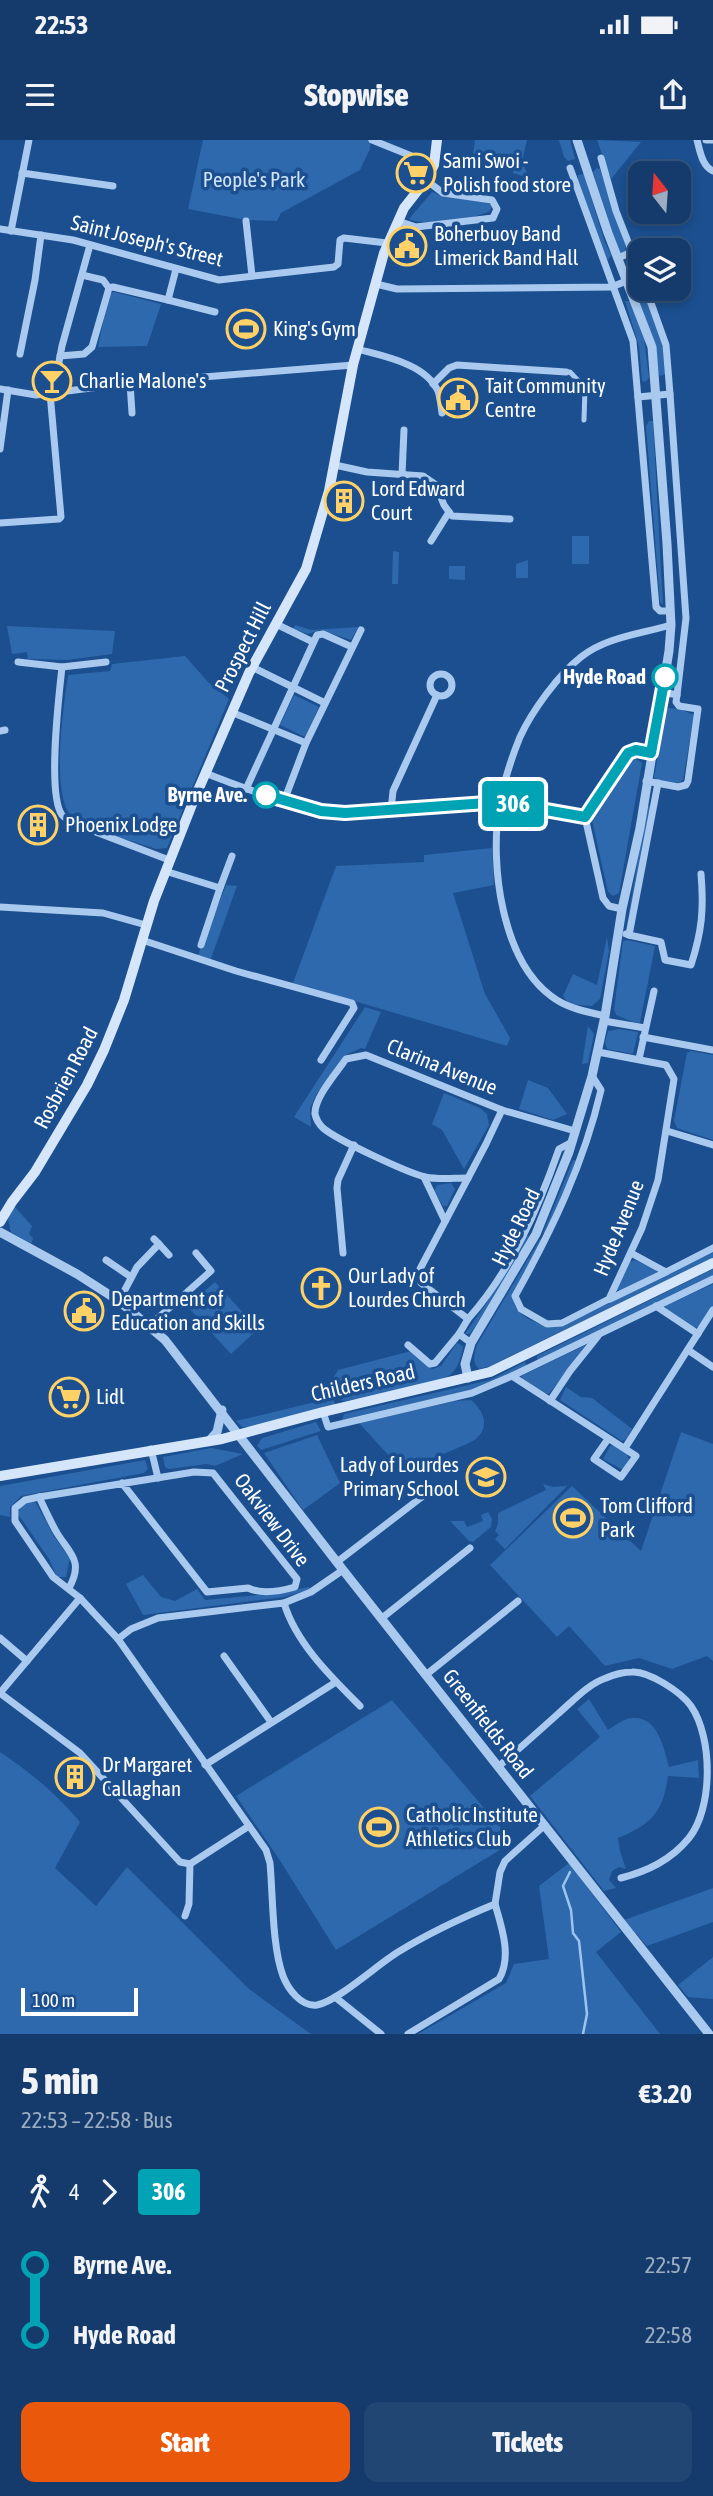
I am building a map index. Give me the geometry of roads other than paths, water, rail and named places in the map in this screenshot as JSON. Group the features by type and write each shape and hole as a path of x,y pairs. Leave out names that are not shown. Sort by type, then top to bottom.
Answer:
{"main road":[{"name":"Prospect Hill","path":"142,940 167,865 231,712 252,667 306,569 334,465 353,365 387,243 434,164 437,140"},
{"name":"Rosbrien Road","path":"0,1222 36,1172 87,1085 112,1033 142,940"},
{"name":"Childers Road","path":"0,1476 240,1435 490,1372 713,1263"}],"street":[{"path":"11,231 29,140"},
{"path":"372,140 434,164"},
{"name":"Hyde Road","path":"577,140 628,286"},
{"path":"697,140 704,162 708,169 713,171"},
{"path":"706,140 713,140"},
{"path":"601,158 628,242"},
{"path":"569,168 633,341 656,607 665,611"},
{"path":"23,173 113,186"},
{"path":"398,221 416,227 493,218 497,209 492,200 443,193 426,180"},
{"path":"246,221 251,276"},
{"name":"Saint Joseph's Street","path":"0,229 90,245 219,280 334,267 338,264 340,240 344,238 387,243"},
{"path":"20,354 41,235"},
{"path":"61,391 60,356 90,245"},
{"path":"618,258 628,254"},
{"path":"168,300 176,269"},
{"path":"82,275 103,280 109,288"},
{"path":"376,284 410,289 612,287 626,281"},
{"path":"109,288 215,312"},
{"path":"60,356 84,354 92,347 109,288"},
{"name":"Hyde Road","path":"468,1378 465,1364 471,1343 536,1234 570,1147 592,1076 605,1018 622,909 640,828 663,692 670,625 667,544 652,347 634,301"},
{"path":"646,781 678,787 686,785 698,709 677,705 686,618 666,345 650,301"},
{"path":"357,349 393,357 410,366 438,391 442,412"},
{"path":"0,449 4,389 36,394 130,383 353,365"},
{"path":"433,384 449,368 457,365 570,372 584,388 584,420"},
{"path":"130,383 132,413"},
{"path":"0,523 61,517 50,393"},
{"path":"638,397 670,394"},
{"path":"402,474 404,430"},
{"path":"334,465 367,472 414,474 430,479 449,512 457,517 510,519"},
{"path":"431,541 449,512"},
{"path":"276,624 313,642"},
{"path":"670,625 610,641 589,651 571,666 534,712 520,737 501,802 498,878 504,916 513,944 529,973 552,997 575,1009 644,1032 713,1050"},
{"path":"284,801 306,743 361,630"},
{"path":"246,789 317,635 323,634 352,646"},
{"path":"18,662 62,667 106,662"},
{"path":"62,667 55,724 57,802 63,816 75,824 220,888"},
{"path":"252,667 325,704"},
{"path":"663,692 677,695"},
{"path":"391,810 393,791 436,695"},
{"path":"231,712 306,743"},
{"path":"622,909 609,906 603,898 585,817 628,753 636,750 651,753"},
{"path":"205,773 246,789 321,811 345,813 501,802 585,817"},
{"path":"629,935 658,783"},
{"path":"201,946 232,856"},
{"path":"618,934 661,942 665,960 691,965 704,907 701,874"},
{"path":"0,907 103,914 146,925"},
{"path":"142,940 236,971 352,1003 354,1008 321,1060"},
{"path":"639,1059 653,991"},
{"name":"Hyde Avenue","path":"592,1076 601,1090 582,1156 547,1238 515,1296 521,1309 547,1324 562,1322 610,1299 631,1254 658,1180 674,1079 666,1065 598,1052"},
{"name":"Clarina Avenue","path":"502,1110 468,1178 443,1179 424,1177 354,1145 324,1128 317,1121 315,1114 316,1103 346,1059 366,1055 502,1110 575,1131"},
{"path":"581,1110 595,1115"},
{"path":"667,1131 713,1145"},
{"path":"343,1254 337,1188 354,1145"},
{"path":"408,1345 430,1364 435,1363 494,1286 526,1229 559,1149 570,1147 582,1156"},
{"path":"424,1177 445,1221"},
{"path":"468,1178 420,1269 419,1277 421,1283 471,1316 485,1320"},
{"path":"526,1229 547,1238"},
{"path":"0,1232 78,1274 150,1325 166,1340 240,1435"},
{"path":"119,1301 137,1267 157,1241 169,1255"},
{"path":"610,1299 713,1248"},
{"path":"150,1325 211,1271 196,1253"},
{"path":"631,1254 666,1272"},
{"path":"106,1260 131,1278"},
{"path":"323,1412 328,1427 472,1393 713,1279"},
{"path":"656,1306 698,1334"},
{"path":"625,1448 713,1310"},
{"path":"550,1402 570,1371 601,1333"},
{"path":"459,1334 471,1343"},
{"path":"688,1350 713,1367"},
{"path":"528,1354 534,1365"},
{"path":"512,1376 636,1456 621,1476 594,1459 608,1439"},
{"path":"209,1441 216,1432 222,1410"},
{"name":"Greenfields Road","path":"240,1435 709,2034"},
{"path":"151,1449 158,1478"},
{"name":"Oakview Drive","path":"38,1497 122,1483 194,1472 214,1473 297,1579 295,1587 279,1591 254,1591 248,1588 207,1592 122,1483"},
{"path":"118,1639 131,1629 158,1618 284,1603 311,1592 423,1496"},
{"path":"69,1588 76,1568 73,1553 57,1533 38,1497 19,1503 15,1508 15,1521 53,1577 80,1598 118,1639 266,1850 270,1863 278,1956 283,1977 304,2003 317,2005 335,1997 397,1952 453,1921 495,1904"},
{"path":"382,1618 470,1548"},
{"path":"80,1598 0,1693 80,1753 180,1862 190,1864 249,1826"},
{"path":"427,1674 518,1601"},
{"path":"284,1603 292,1626 336,1682 360,1706"},
{"path":"0,1638 27,1661"},
{"path":"224,1656 271,1722"},
{"path":"499,1766 585,1690 605,1678 633,1671 654,1677 691,1706 702,1733 709,1762 703,1814 690,1837 669,1857 649,1871 621,1878"},
{"path":"205,1765 336,1682"},
{"path":"408,2034 499,1979 506,1969 506,1955 495,1904 500,1872 505,1861 545,1825"},
{"path":"185,1916 189,1904 190,1864"},
{"path":"335,1997 381,2034"}],"waterway":[{"path":"570,1872 563,1886 571,1910 573,1933 579,1941 587,2014 583,2034"}],"place":[{"name":"Sami Swoi - Polish food store","path":"416,173"},
{"name":"Boherbuoy Band Limerick Band Hall","path":"407,246"},
{"name":"King's Gym","path":"246,329"},
{"name":"Charlie Malone's","path":"52,381"},
{"name":"Tait Community Centre","path":"458,398"},
{"name":"Lord Edward Court","path":"344,501"},
{"name":"Hyde Road","path":"665,677"},
{"name":"Byrne Ave.","path":"266,795"},
{"name":"Phoenix Lodge","path":"38,825"},
{"name":"Our Lady of Lourdes Church","path":"321,1288"},
{"name":"Department of Education and Skills","path":"84,1311"},
{"name":"Lidl","path":"69,1397"},
{"name":"Lady of Lourdes Primary School","path":"486,1477"},
{"name":"Tom Clifford Park","path":"573,1518"},
{"name":"Dr Margaret Callaghan","path":"75,1777"},
{"name":"Catholic Institute Athletics Club","path":"379,1827"}],"park label":[{"name":"People's Park","path":"254,180"}]}
